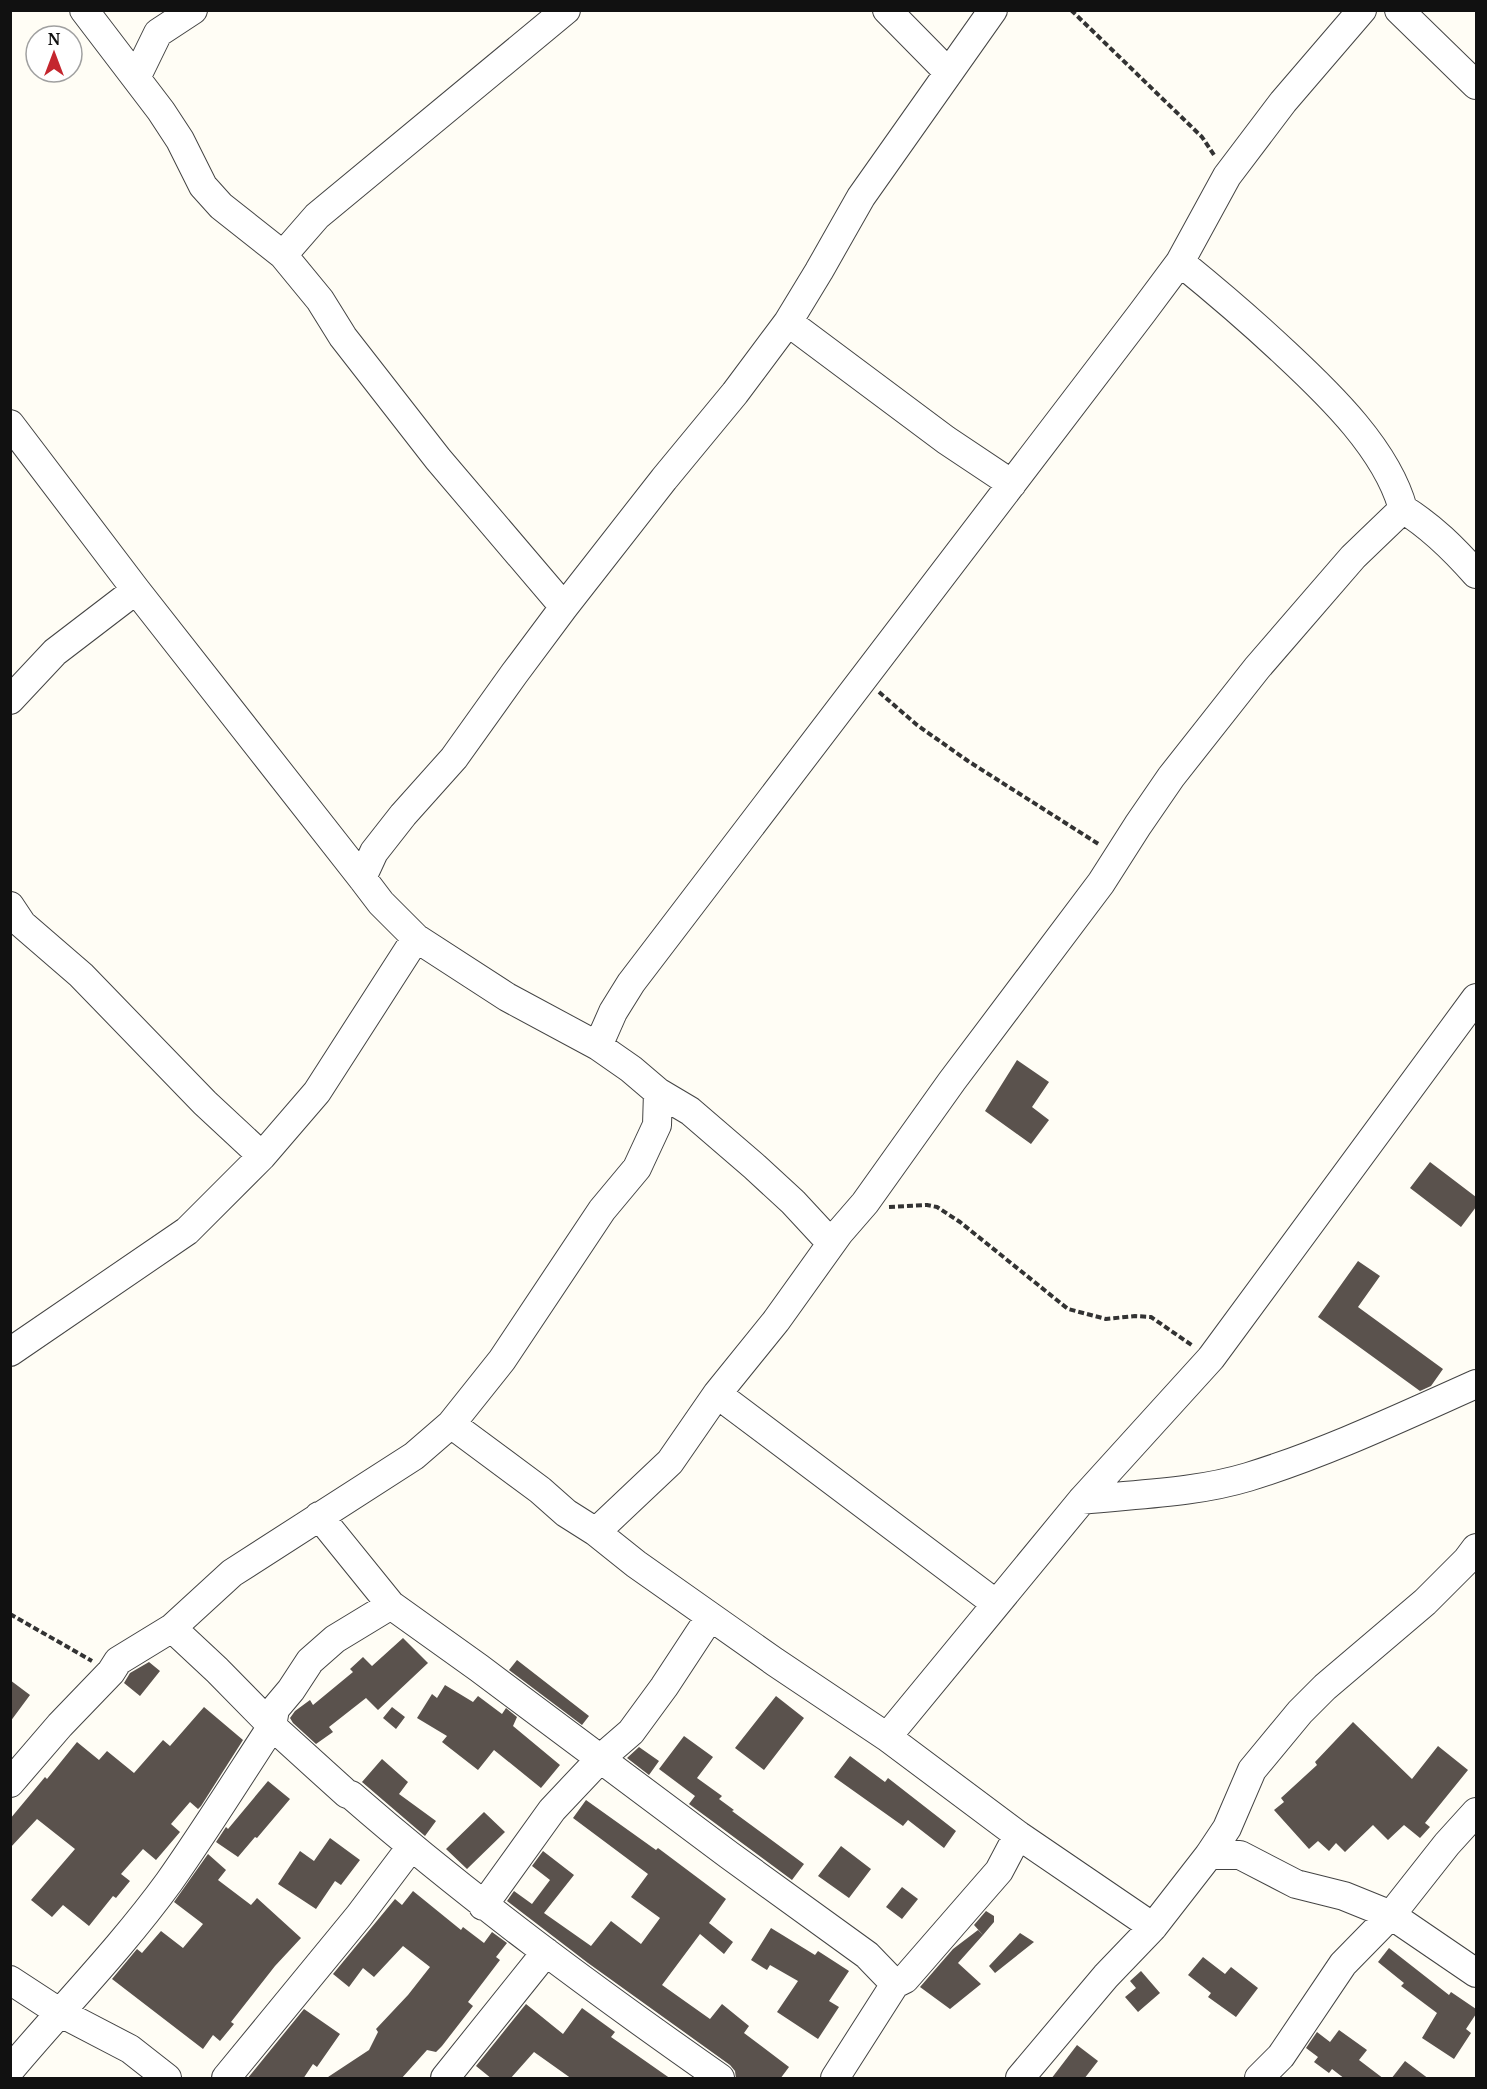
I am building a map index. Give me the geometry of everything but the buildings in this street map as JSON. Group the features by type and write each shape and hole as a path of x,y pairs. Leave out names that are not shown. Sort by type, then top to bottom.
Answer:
{"street":[{"path":"84,10 180,140 203,186 221,206 283,255 321,300 343,337 438,459 564,607"},
{"path":"283,255 317,216 566,10"},
{"path":"887,10 948,72"},
{"path":"362,878 375,852 403,815 454,758 564,607 735,393 788,322 861,197 993,10"},
{"path":"598,1046 613,1012 631,983 1180,262 1227,176 1283,102 1362,10"},
{"path":"1399,10 1476,85"},
{"path":"136,78 158,33 188,12"},
{"path":"1180,262 1235,306 1332,397 1390,475 1403,509 1421,520 1446,541 1476,574"},
{"path":"788,322 946,440 1012,484"},
{"path":"15,439 381,903 416,938 507,997 598,1046 631,1069 658,1092 690,1111 793,1202 831,1244"},
{"path":"596,1532 670,1462 717,1394 776,1321 831,1244 865,1203 952,1081 1101,883 1171,777 1257,668 1353,556 1403,509"},
{"path":"10,700 55,652 136,590"},
{"path":"14,922 81,975 205,1103 262,1156"},
{"path":"10,1352 187,1231 262,1156 317,1092 416,938"},
{"path":"887,1737 1082,1500 1211,1358 1476,998"},
{"path":"10,1783 60,1725 111,1672 118,1661 172,1629 232,1573 414,1456 452,1424 502,1360 602,1210 637,1168 657,1125 658,1092"},
{"path":"1082,1500 1209,1486 1249,1477 1362,1435 1476,1384"},
{"path":"717,1394 995,1603"},
{"path":"452,1424 636,1564 887,1737 1018,1835 1153,1927"},
{"path":"319,1516 391,1605 867,1955 895,1984"},
{"path":"1021,2078 1106,1976 1153,1927 1209,1855 1227,1828 1252,1770 1300,1712 1325,1687 1473,1558"},
{"path":"10,2070 99,1969 168,1883 272,1726 274,1709 291,1690 310,1661 335,1639 391,1605"},
{"path":"483,1906 552,1810 601,1758 631,1732 710,1617"},
{"path":"172,1629 218,1670 272,1726 347,1794 411,1847 483,1906 621,2009 720,2079"},
{"path":"1259,2079 1281,2056 1343,1964 1391,1915 1447,1844 1476,1812"},
{"path":"835,2079 895,1984 905,1979 999,1871 1018,1835"},
{"path":"226,2079 359,1916 411,1847"},
{"path":"1209,1855 1240,1855 1296,1884 1344,1896 1391,1915 1476,1973"},
{"path":"445,2079 546,1952"},
{"path":"10,1980 59,2012 130,2049 167,2079"}],"path":[{"path":"1071,10 1202,137 1227,176"},
{"path":"863,678 917,725 968,761 1118,856"},
{"path":"865,1203 882,1207 927,1205 937,1207 960,1222 1068,1309 1106,1319 1151,1317 1211,1358"},
{"path":"10,1614 111,1672"}]}
